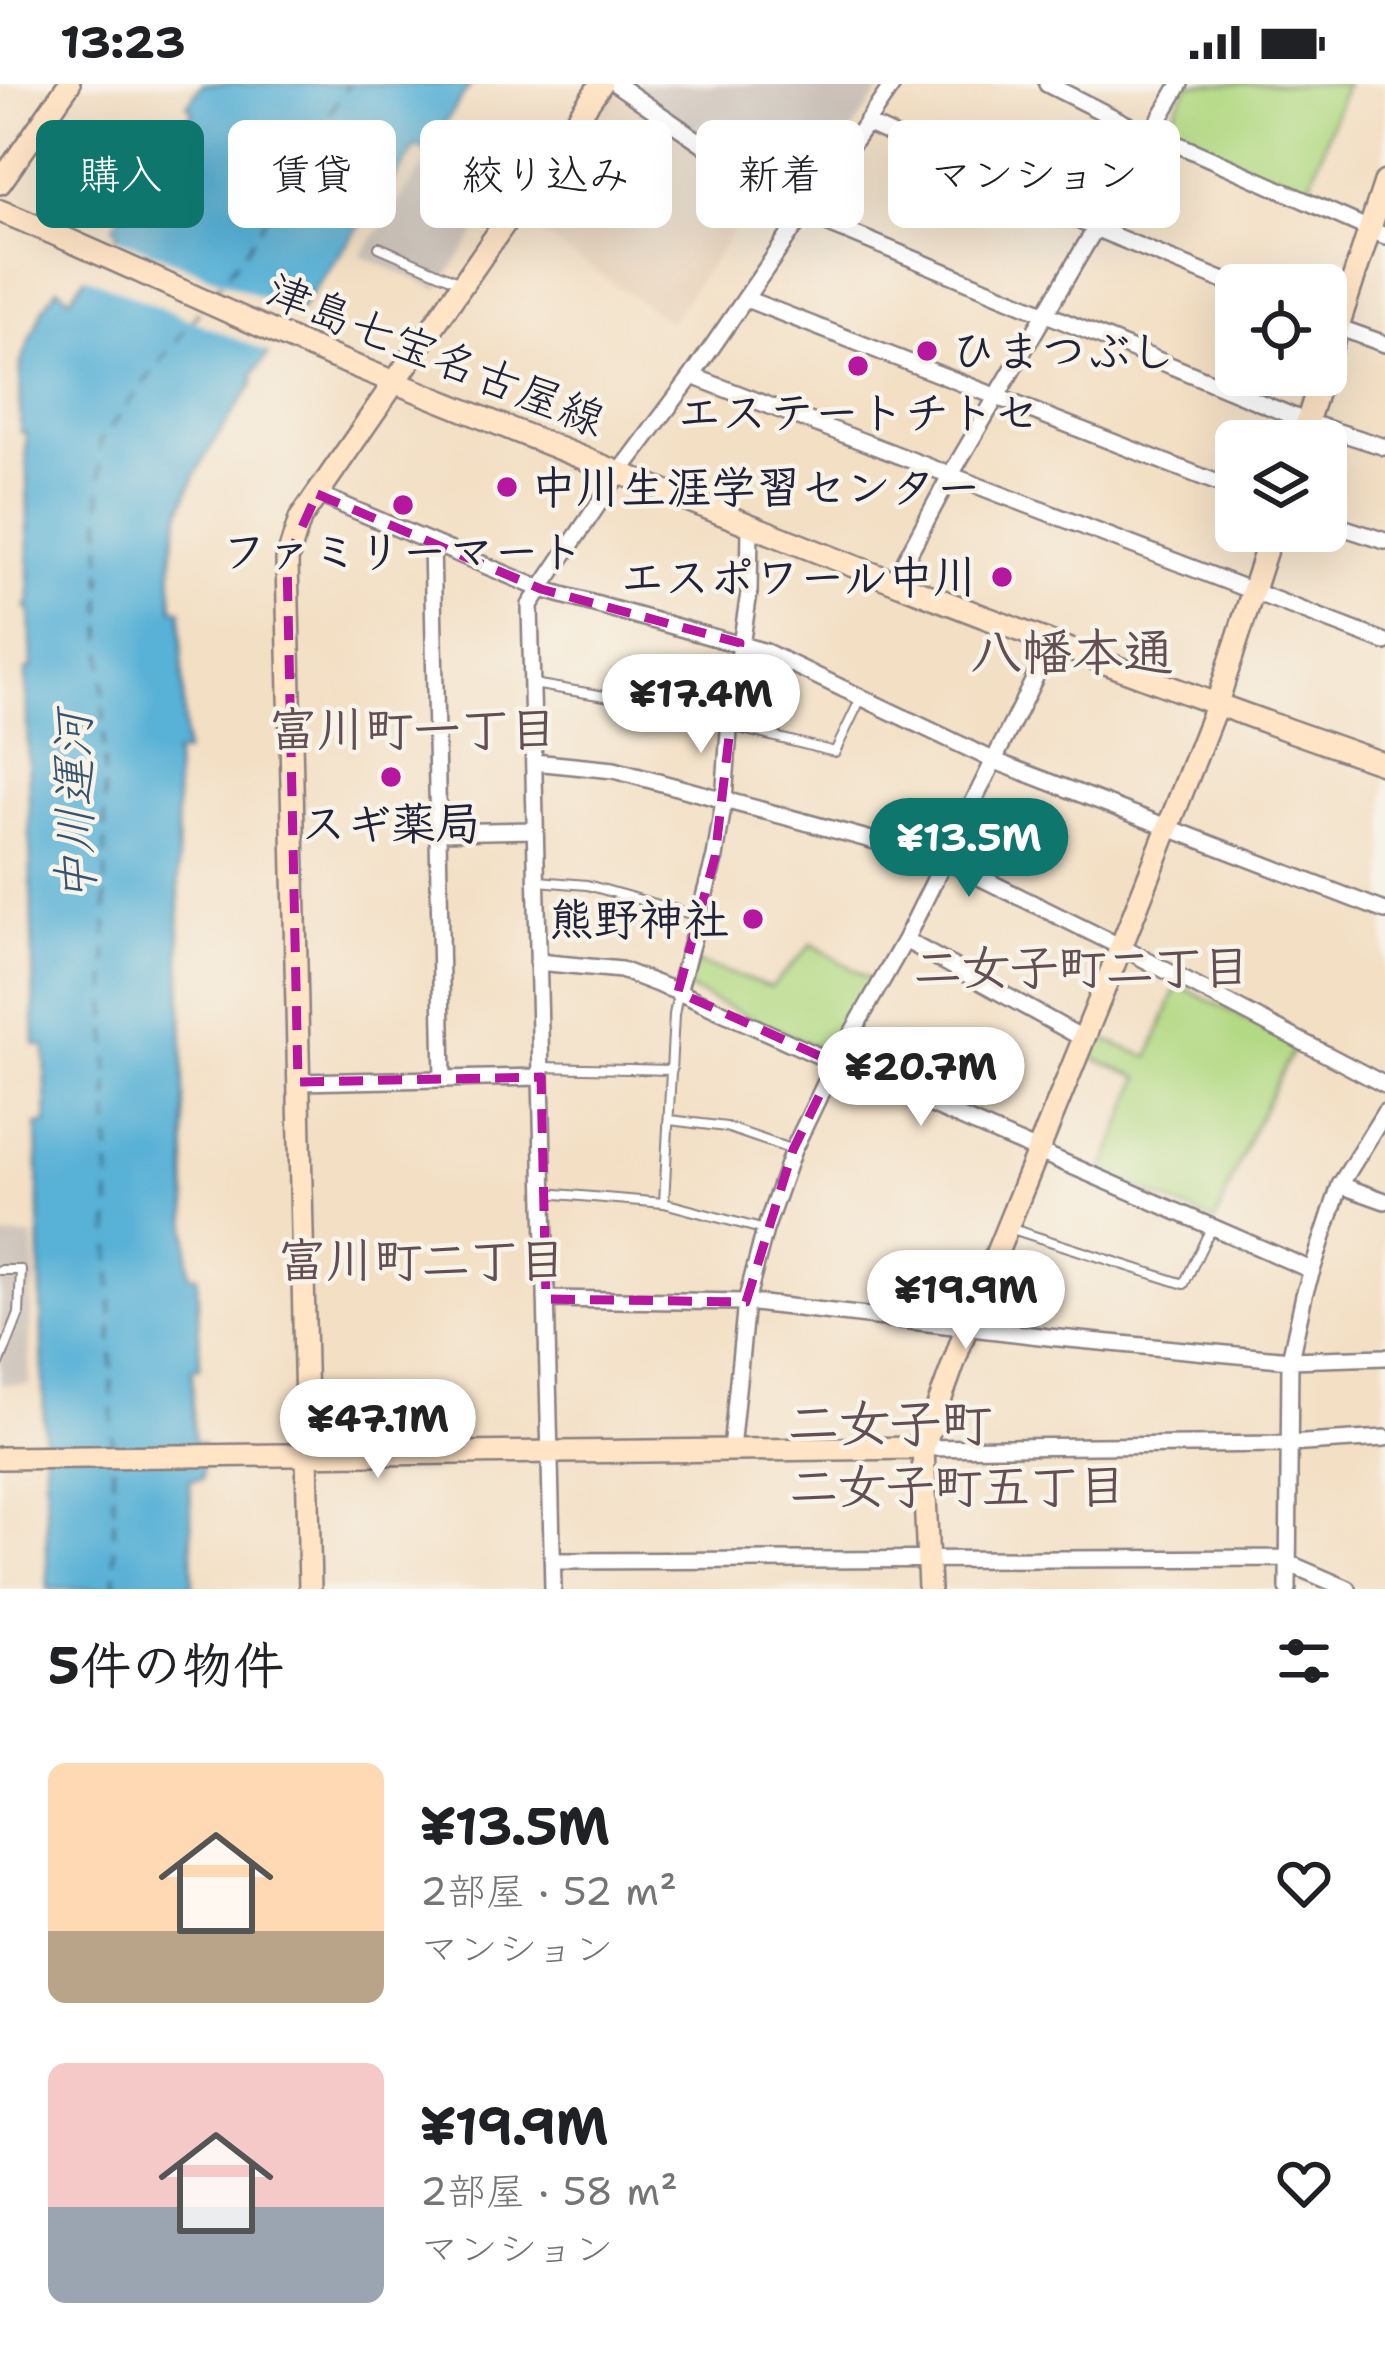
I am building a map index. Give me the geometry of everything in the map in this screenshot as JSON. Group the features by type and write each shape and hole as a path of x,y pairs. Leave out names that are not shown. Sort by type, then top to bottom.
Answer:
{"street":[{"path":"0,183 68,84"},
{"path":"310,1589 286,560 300,519 316,494 601,84"},
{"path":"616,84 696,139"},
{"path":"864,126 892,84"},
{"path":"1047,84 1122,120"},
{"path":"1159,120 1180,84"},
{"path":"866,123 1215,277"},
{"path":"1180,147 1377,233"},
{"path":"1347,295 1377,233 1385,182"},
{"name":"津島七宝名古屋線","path":"0,211 395,382 893,583 1216,706 1385,764"},
{"path":"553,1589 530,605 795,228"},
{"path":"839,228 1047,313 1278,420"},
{"path":"893,583 950,476 1097,229"},
{"path":"746,299 1215,482"},
{"path":"1347,331 1385,344"},
{"path":"692,376 1385,642"},
{"path":"1347,440 1385,447"},
{"path":"316,494 541,589 766,652 995,761 1385,911"},
{"path":"678,992 715,856 724,800 749,593 750,525"},
{"path":"1347,529 1385,541"},
{"path":"432,543 443,1079"},
{"path":"929,1589 923,1448 967,1326 1216,706 1265,552"},
{"path":"731,1449 746,1301 793,1150 835,1063 905,940 1052,643"},
{"path":"533,762 614,770 945,860 1385,1084"},
{"path":"438,832 535,830"},
{"path":"905,940 1084,1039"},
{"path":"538,962 621,970 678,992 1311,1270"},
{"path":"298,1082 541,1072"},
{"path":"1288,1589 1290,1360 1311,1270 1340,1185 1385,1112"},
{"path":"1340,1185 1385,1201"},
{"path":"546,1299 746,1301 1290,1360 1385,1357"},
{"path":"0,1458 1288,1444 1385,1438"},
{"path":"553,1561 1288,1561 1348,1589"}],"lane":[{"path":"379,247 463,284"},
{"path":"532,684 730,721 836,752 862,696"},
{"path":"536,881 587,885 700,916"},
{"path":"664,1203 678,992"},
{"path":"541,1072 671,1070"},
{"path":"670,1120 726,1127 793,1150"},
{"path":"544,1193 664,1203 765,1230"},
{"path":"1008,1227 1184,1284 1211,1227"},
{"path":"0,1270 21,1270 19,1314 0,1362"}],"highlighted area":[{"path":"317,494 541,589 740,643 715,857 678,992 835,1063 793,1150 746,1302 546,1299 541,1077 298,1082 287,560"}],"shaded area":[{"path":"624,84 885,84 860,120 696,120 696,133"},
{"path":"615,91 658,120 595,120"},
{"path":"672,129 696,146 696,228 736,228 670,322 532,228 672,228"},
{"path":"420,171 420,228 480,228 438,289 361,256 381,228 396,228 396,206"},
{"path":"32,1236 36,1280 31,1296 29,1385 0,1384 0,1237"}],"green space":[{"path":"1189,84 1346,84 1307,193 1180,137 1180,120 1169,120"},
{"path":"812,944 875,983 838,1051 830,1053 690,990 687,983 695,962 771,987"},
{"path":"1178,985 1296,1044 1253,1129 1215,1222 1103,1172 1140,1077 1092,1058 1100,1038 1149,1057"}],"water":[{"name":"中川運河","path":"202,84 471,84 447,120 420,120 420,148 396,175 396,120 228,120 228,228 358,228 253,375 253,384 199,467 175,536 173,609 181,609 185,753 175,754 189,1275 197,1276 200,1368 192,1369 194,1443 202,1443 202,1479 190,1480 193,1589 48,1589 37,1125 47,1124 45,1046 35,1045 26,670 32,668 30,609 26,609 30,603 21,363 43,309 58,288 70,298 119,231 114,228 204,228 204,120 187,120 193,111 187,105"}],"pier":[{"path":"109,234 302,314 275,355 80,274"}],"ferry route":[{"path":"212,294 247,249 348,84"},
{"path":"113,1450 100,441 199,311"},
{"path":"113,1466 115,1589"}],"place":[{"name":"ひまつぶし","path":"927,351"},
{"name":"エステートチトセ","path":"858,366"},
{"name":"中川生涯学習センター","path":"507,487"},
{"name":"ファミリーマート","path":"403,505"},
{"name":"エスポワール中川","path":"1002,577"},
{"name":"スギ薬局","path":"391,777"},
{"name":"熊野神社","path":"753,919"}],"district":[{"name":"八幡本通","path":"1072,652"},
{"name":"富川町一丁目","path":"413,729"},
{"name":"二女子町二丁目","path":"1082,967"},
{"name":"富川町二丁目","path":"422,1260"},
{"name":"二女子町","path":"890,1423"},
{"name":"二女子町五丁目","path":"958,1486"}]}
